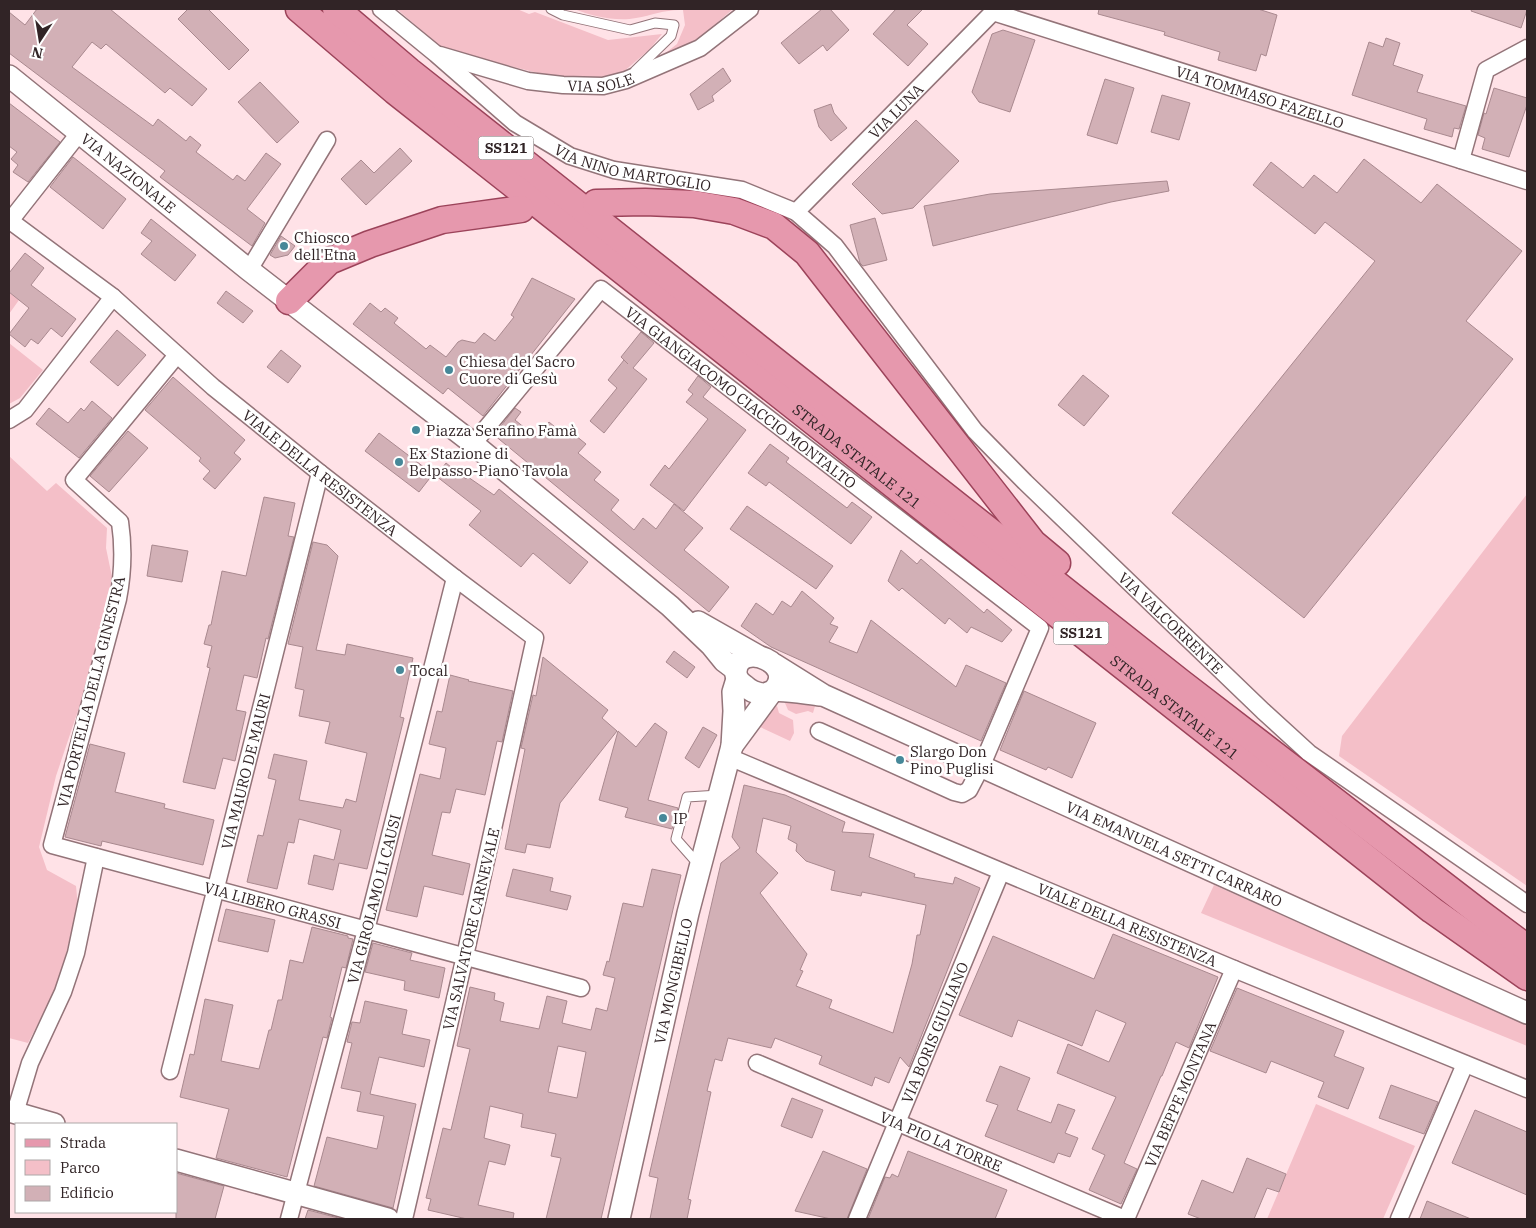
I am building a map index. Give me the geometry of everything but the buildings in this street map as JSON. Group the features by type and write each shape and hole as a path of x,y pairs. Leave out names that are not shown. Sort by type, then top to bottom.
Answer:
{"main road":[{"name":"STRADA STATALE 121","path":"299,9 395,91 1432,910 1527,977"},
{"name":"STRADA STATALE 121","path":"336,9 409,71 1180,682 1527,948"},
{"path":"596,204 645,202 694,204 734,211 774,226 807,253 1033,544 1152,640 1180,682"},
{"path":"289,301 329,261 370,244 442,220 521,209"}],"street":[{"name":"VIA NINO MARTOGLIO","path":"381,9 436,54 515,124 570,156 614,170 742,190 796,212 836,246 866,288"},
{"name":"VIA SOLE","path":"436,54 528,80 563,86 603,86 626,80 700,48 750,9"},
{"name":"VIA TOMMASO FAZELLO","path":"994,10 1527,181"},
{"name":"VIA LUNA","path":"796,212 994,10"},
{"path":"1461,160 1486,70 1527,48"},
{"name":"VIA NAZIONALE","path":"9,76 249,270"},
{"path":"9,220 80,132"},
{"path":"327,140 249,270 473,444 670,606 711,645 724,662 737,674 744,686 759,694 772,692 823,695"},
{"name":"VIALE DELLA RESISTENZA","path":"9,220 113,297 214,387 320,473 535,638"},
{"name":"VIA VALCORRENTE","path":"866,288 975,431 1025,482 1308,753 1527,904"},
{"name":"VIA GIANGIACOMO CIACCIO MONTALTO","path":"473,444 602,289 1040,628 982,765"},
{"path":"9,420 25,410 113,297"},
{"name":"VIA PORTELLA DELLA GINESTRA","path":"52,846 118,599 123,573 123,547 120,522 74,480 177,355"},
{"name":"VIA MAURO DE MAURI","path":"170,1071 320,473"},
{"name":"VIA GIROLAMO LI CAUSI","path":"289,1219 366,930 455,578"},
{"path":"670,606 766,660 823,695"},
{"name":"VIA SALVATORE CARNEVALE","path":"404,1219 465,956 535,638"},
{"path":"752,655 766,660 780,676 777,687 730,752 734,711 733,692 738,665 744,658 752,655"},
{"name":"VIA EMANUELA SETTI CARRARO","path":"823,695 982,765 1527,1013"},
{"path":"819,731 962,794 969,790 982,765"},
{"name":"VIALE DELLA RESISTENZA","path":"730,752 1001,872 1527,1089"},
{"name":"VIA MONGIBELLO","path":"619,1219 700,866 730,752"},
{"name":"VIA LIBERO GRASSI","path":"52,846 581,988"},
{"path":"50,1123 12,1112 30,1062 63,992 76,953 96,858"},
{"name":"VIA BORIS GIULIANO","path":"857,1219 1001,872"},
{"name":"VIA BEPPE MONTANA","path":"1125,1219 1234,969"},
{"name":"VIA PIO LA TORRE","path":"757,1063 1125,1219"},
{"path":"1399,1219 1466,1064"},
{"path":"178,1161 388,1219"}],"lane":[{"path":"551,9 563,15 630,30 655,23 674,25 671,36 626,80"},
{"path":"700,866 676,839 687,797 719,795"}],"green space":[{"path":"397,9 517,9 529,14 535,12 608,40 662,34 650,49 622,73 611,77 583,79 554,77 443,49"},
{"path":"574,9 733,9 689,47 648,67 677,44 685,25 683,10 671,10 629,19 613,19"},
{"path":"9,292 19,300 9,314"},
{"path":"9,343 43,370 20,398 9,404"},
{"path":"9,456 47,491 56,483 107,528 106,548 112,577 91,672 56,776 39,847 47,870 76,886 78,907 58,985 28,1043 9,1038"},
{"path":"1527,494 1527,886 1339,756 1342,736"},
{"path":"795,701 815,706 813,713 808,711 796,714 788,710 785,703"},
{"path":"777,706 779,713 793,720 794,733 790,741 758,726 770,709"},
{"path":"1214,885 1527,1024 1527,1046 1201,913"},
{"path":"1316,1104 1415,1146 1383,1219 1267,1219"}],"place":[{"name":"Chiosco dell'Etna","path":"284,246"},
{"name":"Chiesa del Sacro Cuore di Gesù","path":"449,370"},
{"name":"Piazza Serafino Famà","path":"416,430"},
{"name":"Ex Stazione di Belpasso-Piano Tavola","path":"399,462"},
{"name":"Tocal","path":"400,670"},
{"name":"Slargo Don Pino Puglisi","path":"900,760"},
{"name":"IP","path":"663,818"}]}
